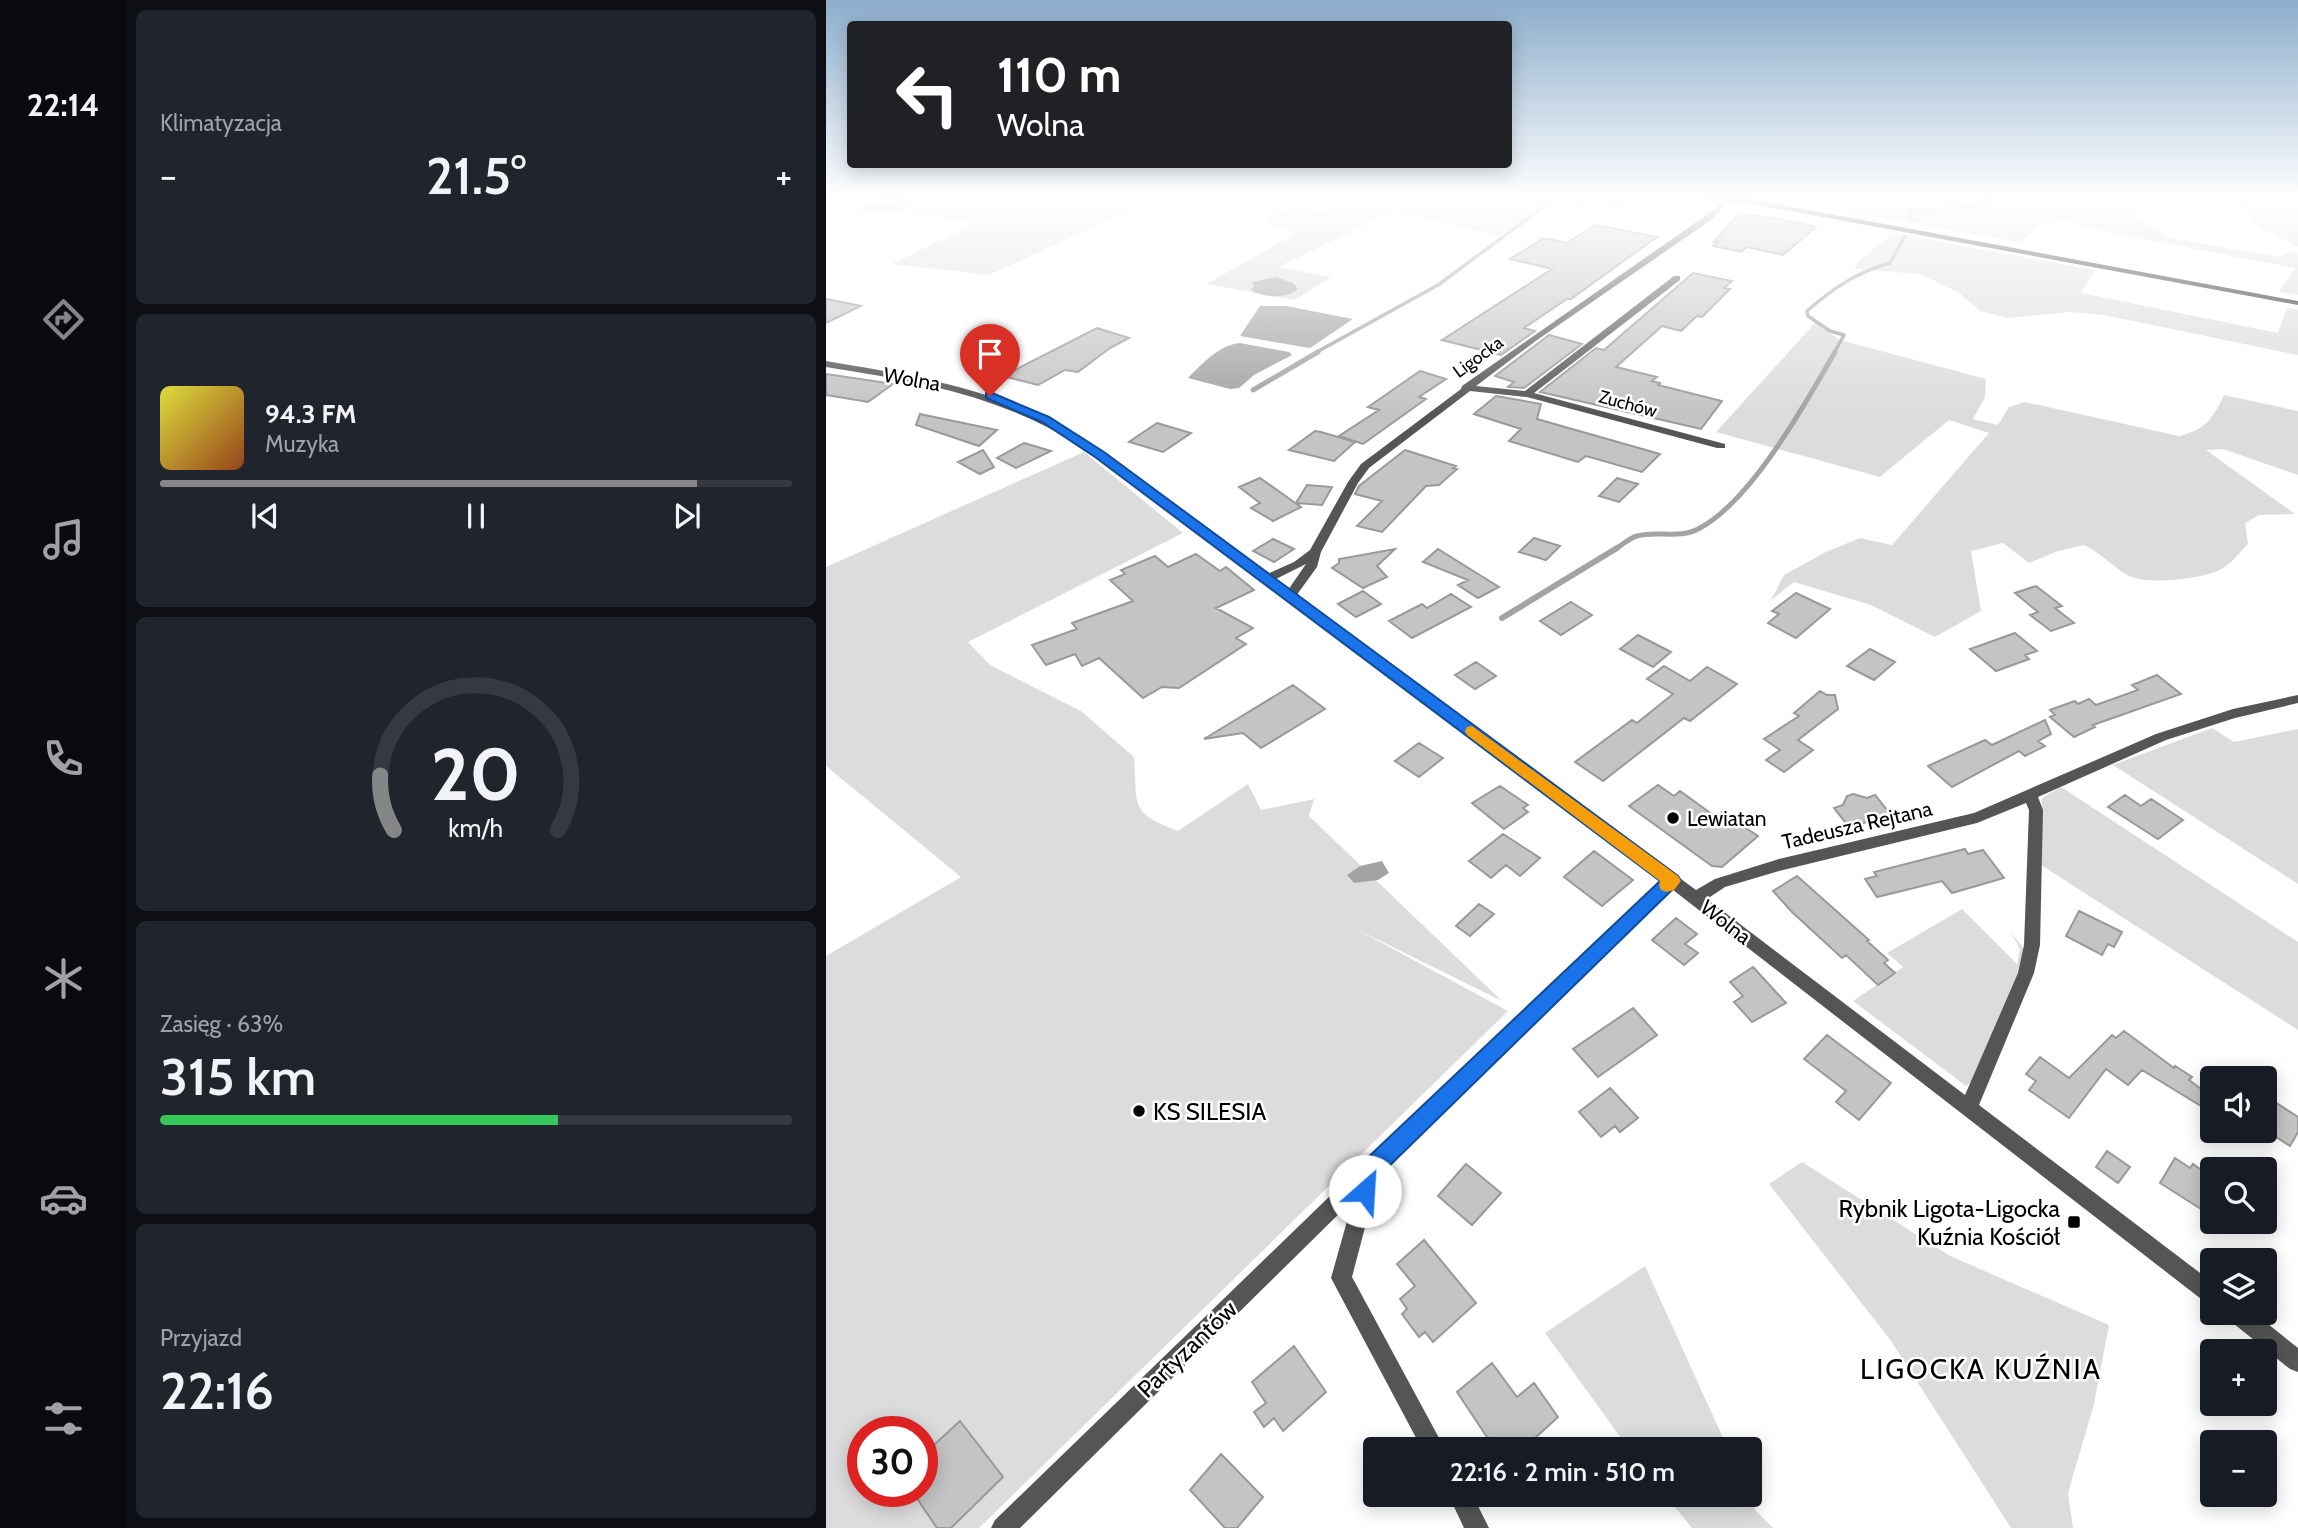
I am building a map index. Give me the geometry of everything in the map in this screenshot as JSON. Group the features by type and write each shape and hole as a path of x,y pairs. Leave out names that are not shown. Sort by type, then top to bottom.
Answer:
{"main road":[{"path":"2128,270 2298,303"}],"street":[{"name":"Ligocka","path":"1291,595 1311,567 1315,552 1360,471 1465,388 1632,270"},
{"path":"1527,394 1677,278"},
{"name":"Wolna","path":"826,364 960,388 990,396 1031,412 1077,439 1291,595 1696,898 1968,1110 2200,1286"},
{"name":"Zuchów","path":"1465,388 1527,394 1721,446"},
{"name":"Ligocka","path":"1268,578 1298,564 1315,552"},
{"name":"Tadeusza Rejtana","path":"1696,898 1720,883 1779,865 1977,818 2161,737 2233,714 2298,699"},
{"path":"1968,1110 2028,964 2032,945 2032,860 2036,810 2030,796"},
{"name":"Partyzantów","path":"1003,1528 1371,1169 1672,881"},
{"path":"1371,1169 1341,1278 1427,1437"},
{"path":"2252,1325 2298,1361"},
{"path":"1466,1507 1477,1528"}],"shaded area":[{"path":"948,270 999,270 989,275"},
{"path":"1230,270 1296,270 1331,277 1295,300 1206,284"},
{"path":"1871,270 2095,270 2081,293 2278,333 2287,308 2298,310 2298,355 2104,315 2070,312 2007,318 1980,311 1958,292 1920,274"},
{"path":"2293,270 2298,270 2298,295 2279,292"},
{"path":"1276,277 1293,283 1298,289 1275,296 1262,295 1251,290 1254,285 1252,282"},
{"path":"1260,306 1286,306 1353,319 1310,348 1240,336"},
{"path":"1815,323 1840,340 1986,379 1985,397 1973,419 1998,425 2009,407 2025,402 2179,436 2202,427 2216,411 2224,395 2298,411 2298,475 2223,449 2206,450 2295,514 2259,515 2245,523 2248,544 2229,564 2215,572 2184,579 2160,581 2129,576 2084,545 2058,551 2029,563 2003,543 1971,551 1981,611 1935,637 1871,605 1794,582 1771,600 1784,575 1826,552 1860,538 1892,545 1989,433 1949,420 1880,477 1716,432"},
{"path":"1240,343 1289,352 1292,355 1254,375 1239,388 1230,389 1188,378 1218,351"},
{"path":"1084,452 1183,533 968,642 990,665 1081,711 1134,757 1136,797 1139,805 1143,812 1162,824 1178,831 1248,784 1261,810 1314,799 1309,816 1502,1001 1356,929 1508,1011 979,1528 826,1528 826,956 961,877 826,766 826,567"},
{"path":"2212,728 2234,742 2298,729 2298,884 2113,765"},
{"path":"2061,787 2298,942 2298,1030 2041,865 2042,798"},
{"path":"1382,861 1389,873 1378,880 1354,883 1347,875 1360,866"},
{"path":"1962,909 2017,964 2020,949 2011,932 2026,952 2024,964 1973,1081 1966,1086 1853,1001 1903,967 1887,953"},
{"path":"1802,1162 1950,1256 2109,1325 2094,1404 2068,1493 2073,1528 2011,1528 1891,1341 1769,1184"},
{"path":"1645,1266 1723,1437 1620,1437 1545,1333"},
{"path":"1675,1507 1754,1507 1773,1528 1692,1528"}],"building":[{"path":"1550,270 1611,270 1524,328 1535,331 1501,355 1442,340"},
{"path":"1693,273 1732,281 1724,288 1730,289 1702,317 1697,316 1681,331 1662,326 1616,367 1657,377 1652,381 1660,383 1658,385 1722,401 1701,429 1540,392 1596,348 1604,350"},
{"path":"826,299 861,306 826,323"},
{"path":"1097,328 1129,338 1110,348 1078,372 1065,370 1038,385 1003,376"},
{"path":"1549,335 1582,344 1524,388 1508,387 1514,382 1495,376"},
{"path":"1420,371 1446,379 1419,397 1426,399 1363,444 1339,436 1379,410 1368,407"},
{"path":"826,374 893,384 868,402 826,395"},
{"path":"1496,396 1541,404 1537,419 1660,454 1642,472 1586,456 1578,462 1509,441 1521,429 1474,414"},
{"path":"920,414 997,430 979,446 916,425"},
{"path":"1157,423 1191,433 1163,452 1129,442"},
{"path":"1315,431 1355,442 1334,461 1289,450"},
{"path":"1024,443 1051,451 1016,468 997,458"},
{"path":"983,450 994,467 980,474 958,462"},
{"path":"1405,450 1456,466 1453,468 1457,469 1439,485 1426,486 1382,532 1357,526 1382,501 1355,494 1359,486"},
{"path":"1260,478 1301,507 1273,521 1251,508 1260,503 1239,487"},
{"path":"1617,478 1638,484 1619,502 1599,496"},
{"path":"1307,485 1332,487 1322,505 1296,503"},
{"path":"1534,538 1560,546 1546,560 1519,552"},
{"path":"1273,539 1294,549 1274,562 1253,551"},
{"path":"1395,549 1377,566 1387,577 1363,588 1332,568 1339,563 1339,559"},
{"path":"1438,549 1499,587 1478,598 1458,585 1468,580 1423,562"},
{"path":"1196,554 1220,571 1226,567 1254,590 1216,608 1253,628 1236,638 1246,644 1179,688 1162,687 1143,698 1099,658 1082,666 1075,654 1046,665 1032,645 1077,629 1072,623 1133,601 1110,580 1125,574 1121,570 1155,556 1168,567"},
{"path":"2036,586 2062,606 2055,608 2074,623 2051,631 2030,615 2038,612 2015,593"},
{"path":"1363,591 1381,604 1356,617 1338,604"},
{"path":"1796,593 1830,609 1796,638 1768,623 1779,614 1772,611"},
{"path":"1451,594 1471,607 1412,638 1389,621 1422,604 1427,608"},
{"path":"1571,602 1592,615 1561,635 1540,621"},
{"path":"2015,633 2037,651 2025,655 2029,659 1996,671 1970,649"},
{"path":"1638,635 1671,652 1653,667 1620,649"},
{"path":"1870,649 1895,662 1874,680 1847,666"},
{"path":"1476,662 1496,676 1475,689 1455,675"},
{"path":"1664,666 1690,681 1707,667 1737,684 1690,721 1684,718 1603,781 1575,762 1632,720 1637,723 1673,694 1647,679"},
{"path":"2157,675 2181,694 2093,725 2095,727 2074,737 2050,717 2055,715 2050,710 2075,701 2078,704 2089,699 2096,705 2138,690 2132,685"},
{"path":"1293,685 1325,709 1261,748 1243,733 1204,739"},
{"path":"1820,691 1835,695 1838,709 1798,740 1813,750 1784,772 1766,760 1780,750 1764,739 1799,716 1794,713"},
{"path":"2045,720 2051,734 2038,741 2045,746 2025,756 2019,751 1952,787 1928,766 1985,740 1992,745"},
{"path":"1419,743 1443,758 1419,777 1395,761"},
{"path":"1658,785 1674,796 1680,791 1716,817 1722,812 1758,836 1722,867 1712,866 1629,806"},
{"path":"1500,786 1528,805 1523,808 1528,812 1504,829 1472,803"},
{"path":"1853,794 1867,798 1875,795 1891,815 1849,827 1834,808 1843,805 1847,796"},
{"path":"2125,795 2141,806 2151,799 2183,820 2158,839 2108,807"},
{"path":"1503,834 1540,858 1520,876 1506,865 1491,878 1469,861"},
{"path":"1965,849 1968,854 1983,850 2004,878 1952,893 1942,881 1877,897 1865,879 1877,876 1874,872"},
{"path":"1594,851 1633,880 1602,906 1564,877"},
{"path":"1797,876 1869,940 1867,941 1888,960 1884,963 1895,973 1878,985 1846,955 1842,958 1792,912 1773,891"},
{"path":"1479,904 1494,914 1470,936 1456,926"},
{"path":"2079,911 2122,932 2114,947 2108,944 2102,955 2066,936"},
{"path":"1676,918 1697,934 1685,944 1698,953 1684,965 1652,940"},
{"path":"1753,967 1786,1003 1752,1022 1734,1002 1743,996 1730,982"},
{"path":"1633,1008 1657,1035 1598,1077 1573,1049"},
{"path":"2124,1031 2174,1068 2175,1066 2192,1077 2189,1080 2200,1088 2200,1105 2142,1070 2128,1085 2106,1069 2069,1118 2029,1090 2036,1081 2026,1074 2040,1057 2069,1078 2112,1035 2116,1038"},
{"path":"1827,1035 1891,1083 1859,1120 1836,1102 1846,1091 1804,1059"},
{"path":"1610,1088 1638,1118 1620,1132 1615,1126 1601,1137 1579,1112"},
{"path":"2277,1103 2298,1117 2298,1132 2290,1146 2277,1138"},
{"path":"2107,1151 2130,1167 2118,1183 2096,1167"},
{"path":"2175,1158 2190,1168 2193,1164 2200,1169 2200,1208 2160,1183"},
{"path":"1466,1164 1501,1193 1472,1225 1438,1196"},
{"path":"1424,1240 1476,1303 1433,1342 1425,1332 1419,1337 1402,1314 1407,1309 1400,1299 1415,1286 1397,1264"},
{"path":"1294,1346 1326,1392 1283,1431 1274,1418 1264,1427 1254,1412 1266,1403 1252,1382"},
{"path":"1492,1363 1517,1397 1534,1383 1558,1417 1536,1437 1487,1437 1457,1392"},
{"path":"960,1421 1003,1477 951,1528 937,1528 923,1507 938,1507 938,1441"},
{"path":"1221,1454 1263,1497 1237,1528 1225,1528 1190,1490"}],"waterway":[{"path":"1315,353 1438,285 1458,270"},
{"path":"1834,353 1844,335 1830,331 1808,316 1807,311 1826,295 1869,270"},
{"path":"1253,390 1318,352"},
{"path":"1616,549 1637,536 1692,532 1720,515 1758,474 1776,449 1835,352"},
{"path":"1502,618 1616,549"}],"slow traffic":[{"path":"1472,731 1672,881 1667,885"}],"place":[{"name":"Lewiatan","path":"1673,818"},
{"name":"KS SILESIA","path":"1139,1111"},
{"name":"Rybnik Ligota-Ligocka Kuźnia Kościół","path":"2074,1222"}],"district":[{"name":"LIGOCKA KUŹNIA","path":"1981,1369"}],"route":[{"path":"990,396 1045,420 1100,454 1672,881 1371,1169 1365,1191"}]}
